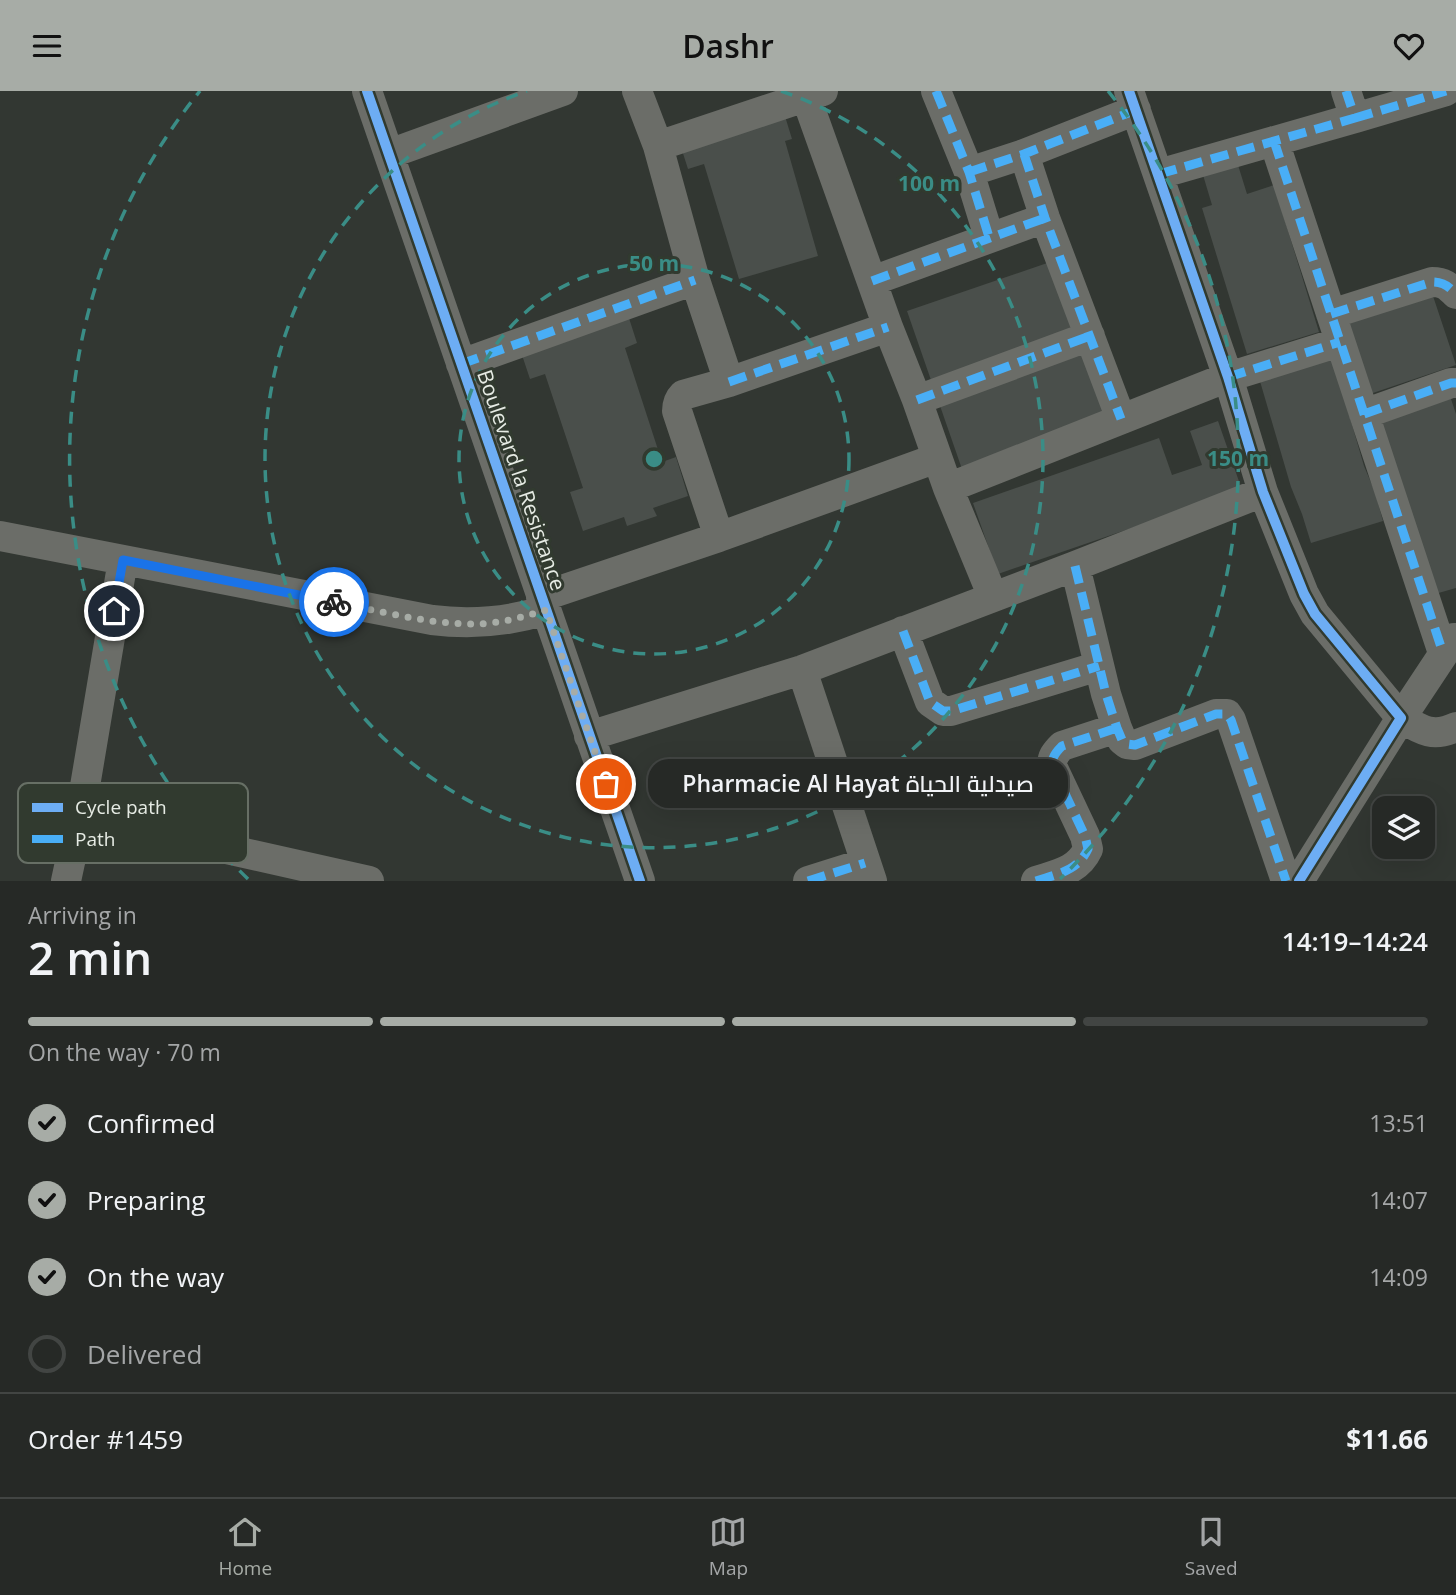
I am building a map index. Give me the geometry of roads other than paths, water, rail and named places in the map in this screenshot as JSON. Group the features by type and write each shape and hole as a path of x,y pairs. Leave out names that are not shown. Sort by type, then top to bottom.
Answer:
{"street":[{"name":"Boulevard la Resistance","path":"367,91 640,881"},
{"path":"388,154 563,91"},
{"path":"637,91 658,146 695,280 729,382"},
{"path":"936,91 969,172 989,237"},
{"path":"1159,174 1274,141 1351,105 1446,91"},
{"path":"658,146 814,94 888,327 948,488 993,597"},
{"path":"969,172 1024,154 1133,101 1228,377 1263,492 1304,594 1315,614 1401,718 1422,731 1435,733 1456,727"},
{"path":"1274,141 1364,414 1450,644 1299,881"},
{"path":"1024,154 1045,218 1121,419"},
{"path":"872,281 1045,218"},
{"path":"461,364 695,280"},
{"path":"1331,314 1432,282 1441,282 1456,294"},
{"path":"719,537 677,411 677,404 683,395 729,382 888,327"},
{"path":"917,400 1090,336"},
{"path":"948,488 1228,377 1340,342"},
{"path":"1364,414 1456,383"},
{"path":"0,536 432,621 478,624 524,617 544,603 937,458"},
{"path":"589,736 802,670 1263,492"},
{"path":"86,783 123,560"},
{"path":"1075,566 1099,666 1122,740 1135,745 1216,713 1227,714 1286,881"},
{"path":"903,631 930,702 943,711 951,711 1099,666"},
{"path":"802,670 868,872 808,881"},
{"path":"1036,881 1075,867 1088,849 1085,836 1052,766 1055,753 1062,746 1117,728"},
{"path":"248,854 369,881"},
{"path":"66,881 70,863"}],"place":[{"name":"Pharmacie Al Hayat صيدلية الحياة","path":"606,784"}]}
